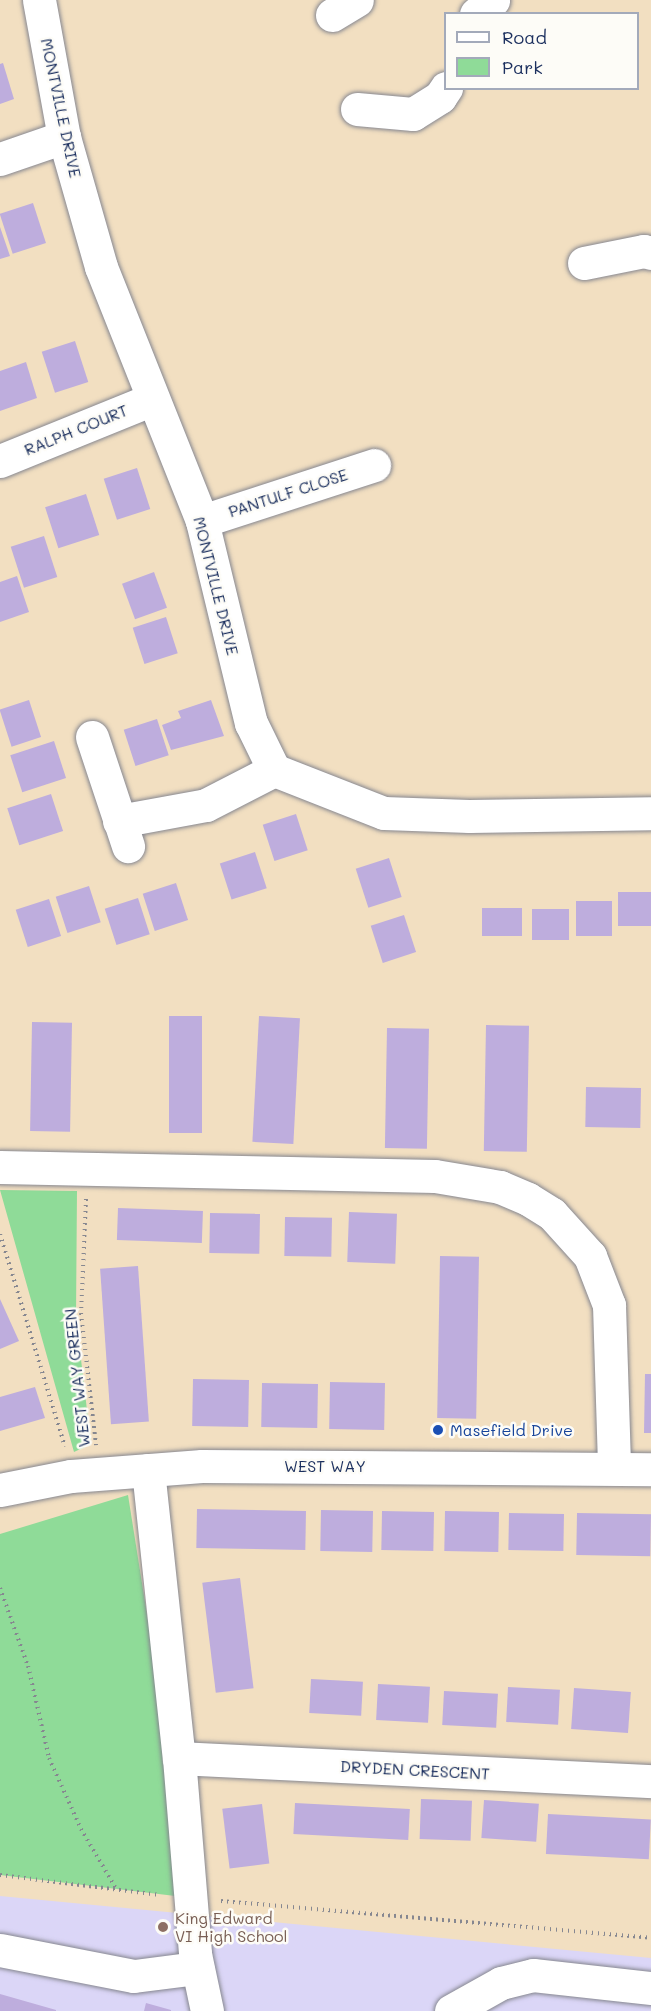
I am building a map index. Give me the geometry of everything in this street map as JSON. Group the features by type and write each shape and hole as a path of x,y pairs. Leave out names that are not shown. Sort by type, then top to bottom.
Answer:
{"street":[{"name":"MONTVILLE DRIVE","path":"39,0 64,137 101,267 202,520 251,723 274,770"},
{"path":"478,12 493,0"},
{"path":"357,109 413,114 440,97 445,90"},
{"path":"0,159 64,137"},
{"path":"584,263 644,251 651,253"},
{"name":"RALPH COURT","path":"0,461 153,399"},
{"name":"PANTULF CLOSE","path":"202,520 374,465"},
{"path":"92,736 124,834 206,805 274,770 384,813 469,816 651,813"},
{"path":"0,1167 87,1171 435,1176 500,1187 528,1199 558,1220 590,1256 609,1305 614,1468"},
{"name":"WEST WAY","path":"0,1490 86,1476 148,1470 314,1466 651,1469"},
{"path":"148,1470 179,1758 197,1968 207,2011"},
{"name":"DRYDEN CRESCENT","path":"179,1758 651,1781"},
{"path":"0,1950 134,1976 197,1968"},
{"path":"451,2011 501,1983 533,1975 651,1988"}],"path":[{"name":"WEST WAY GREEN","path":"86,1476 81,1313 87,1171"},
{"name":"WEST WAY GREEN","path":"0,1234 69,1461 86,1476"},
{"path":"0,1588 28,1665 49,1758 81,1830 121,1891"},
{"path":"0,1875 192,1898 651,1938"}],"shaded area":[{"name":"King Edward VI High School","path":"0,1896 651,1958 651,2011 0,2011"}],"green space":[{"path":"0,1190 77,1191 76,1317 91,1444 74,1452"},
{"path":"128,1495 192,1898 0,1875 0,1534"}],"building":[{"path":"3,63 14,99 0,104 0,64"},
{"path":"33,203 46,243 13,254 0,214"},
{"path":"0,227 10,256 0,259"},
{"path":"75,341 88,382 55,393 42,352"},
{"path":"26,362 37,398 0,411 0,371"},
{"path":"137,468 150,509 117,520 104,479"},
{"path":"86,494 99,535 58,548 45,507"},
{"path":"44,536 57,577 24,588 11,547"},
{"path":"154,572 167,608 135,619 122,584"},
{"path":"17,576 29,612 0,622 0,582"},
{"path":"166,617 178,653 144,664 133,628"},
{"path":"29,700 41,737 12,747 0,709"},
{"path":"211,700 224,736 171,750 162,725 181,718 178,711"},
{"path":"157,719 169,755 135,766 124,730"},
{"path":"54,741 66,778 22,792 10,755"},
{"path":"51,794 63,831 19,845 7,808"},
{"path":"296,814 308,850 274,861 263,825"},
{"path":"255,852 267,888 232,900 220,863"},
{"path":"389,858 402,897 368,908 356,869"},
{"path":"176,883 188,920 155,931 143,894"},
{"path":"89,886 101,922 67,933 56,897"},
{"path":"618,892 651,892 651,926 618,926"},
{"path":"138,898 150,934 116,945 105,909"},
{"path":"49,899 61,936 28,947 16,910"},
{"path":"576,901 612,901 612,936 576,936"},
{"path":"482,908 522,908 522,936 482,936"},
{"path":"532,909 569,909 569,940 532,940"},
{"path":"404,915 416,952 383,963 371,926"},
{"path":"169,1016 202,1016 202,1133 169,1133"},
{"path":"259,1016 300,1018 293,1144 252,1142"},
{"path":"32,1022 72,1023 70,1132 30,1131"},
{"path":"486,1025 529,1026 527,1152 484,1151"},
{"path":"387,1028 429,1029 427,1149 385,1148"},
{"path":"586,1087 641,1088 640,1128 585,1127"},
{"path":"118,1208 203,1211 202,1243 117,1240"},
{"path":"349,1212 397,1214 395,1264 347,1262"},
{"path":"210,1213 260,1214 259,1254 209,1253"},
{"path":"285,1217 332,1218 331,1257 284,1256"},
{"path":"440,1256 479,1257 476,1419 437,1418"},
{"path":"138,1266 149,1422 111,1424 100,1269"},
{"path":"0,1299 19,1341 0,1349"},
{"path":"645,1374 651,1374 651,1433 644,1433"},
{"path":"193,1379 249,1380 248,1427 192,1426"},
{"path":"330,1382 385,1383 384,1430 329,1429"},
{"path":"262,1383 318,1384 317,1428 261,1427"},
{"path":"35,1387 45,1418 0,1431 0,1397"},
{"path":"197,1509 306,1511 305,1550 196,1548"},
{"path":"321,1510 373,1511 372,1552 320,1551"},
{"path":"382,1511 434,1512 433,1551 381,1550"},
{"path":"445,1511 499,1512 498,1552 444,1551"},
{"path":"509,1513 564,1514 563,1551 508,1550"},
{"path":"577,1513 651,1514 650,1556 576,1555"},
{"path":"240,1578 254,1688 216,1693 202,1583"},
{"path":"311,1679 363,1682 361,1716 309,1713"},
{"path":"378,1684 430,1687 428,1723 376,1720"},
{"path":"508,1687 560,1690 558,1725 506,1722"},
{"path":"574,1688 631,1692 628,1733 571,1729"},
{"path":"444,1691 498,1694 496,1728 442,1725"},
{"path":"421,1799 472,1801 471,1841 420,1839"},
{"path":"484,1800 539,1804 536,1842 481,1838"},
{"path":"295,1803 410,1809 408,1840 293,1834"},
{"path":"262,1804 269,1864 230,1868 222,1809"},
{"path":"548,1814 651,1819 649,1859 546,1854"},
{"path":"0,1994 56,2010 56,2011 0,2011"},
{"path":"146,2003 171,2010 171,2011 144,2011"}],"place":[{"name":"Masefield Drive","path":"438,1430"},
{"name":"King Edward VI High School","path":"163,1927"}]}
